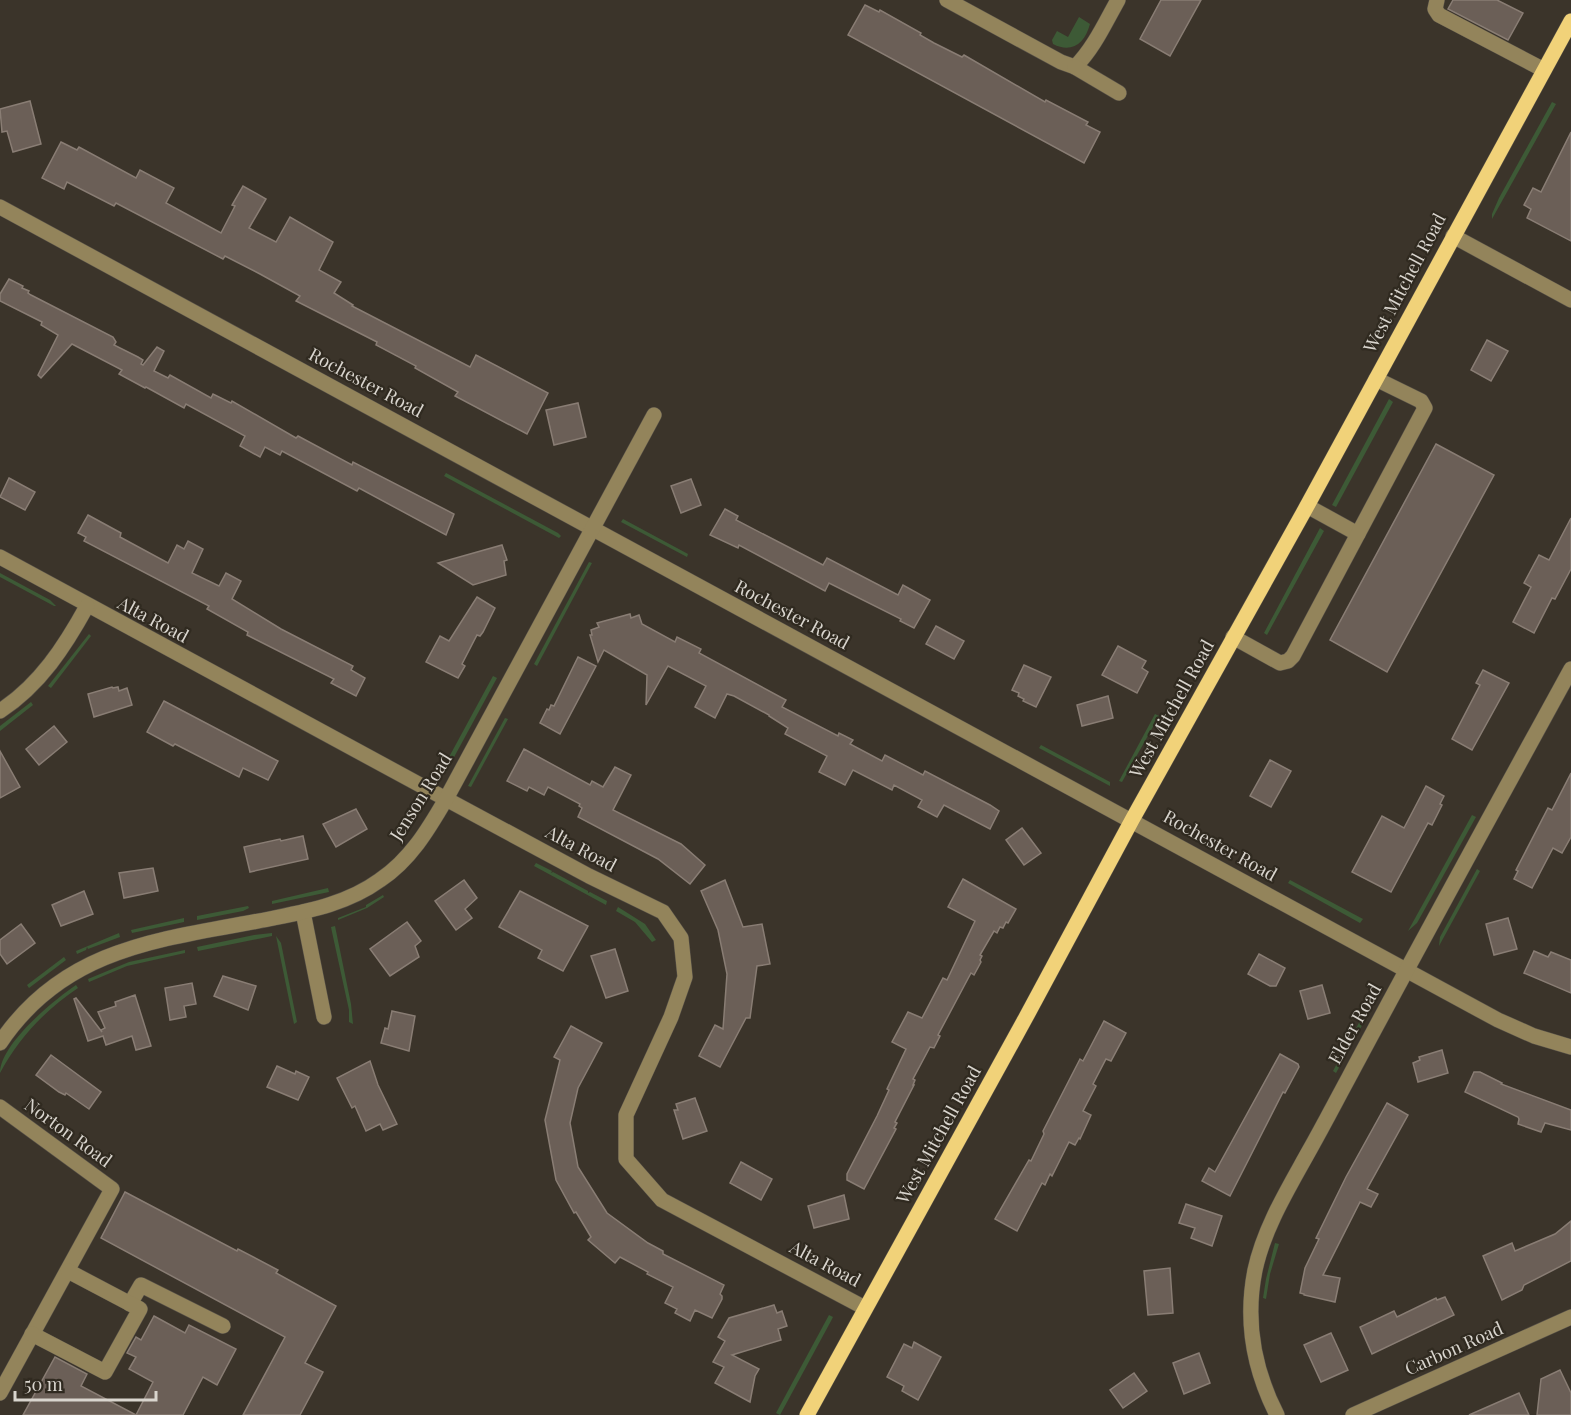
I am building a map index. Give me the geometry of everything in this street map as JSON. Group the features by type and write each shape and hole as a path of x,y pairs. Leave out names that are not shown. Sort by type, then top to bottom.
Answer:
{"main road":[{"name":"West Mitchell Road","path":"807,1415 1571,21"}],"street":[{"path":"947,0 1061,62 1075,67 1119,93"},
{"path":"1075,67 1095,42 1118,0"},
{"path":"1437,0 1435,9 1439,15 1544,70"},
{"name":"Rochester Road","path":"0,207 1407,971 1534,1036 1571,1047"},
{"path":"1453,236 1571,300"},
{"path":"1233,638 1280,663 1293,656 1425,408 1421,401 1376,379"},
{"name":"Jenson Road","path":"0,1043 15,1022 47,990 68,975 100,959 129,948 303,912 349,898 390,873 417,846 446,799 654,415"},
{"path":"1307,506 1358,534"},
{"name":"Alta Road","path":"0,558 446,799 663,912 681,938 685,977 671,1017 626,1115 626,1159 662,1200 865,1308"},
{"path":"0,711 15,701 52,662 87,606"},
{"name":"Elder Road","path":"1277,1415 1259,1371 1254,1351 1250,1302 1259,1254 1267,1232 1571,669"},
{"path":"303,912 324,1017"},
{"name":"Norton Road","path":"0,1107 112,1189 68,1271"},
{"path":"0,1393 32,1334 68,1271 140,1309 105,1372 32,1334"},
{"path":"130,1304 141,1285 223,1326"},
{"name":"Carbon Road","path":"1353,1415 1571,1317"}],"green space":[{"path":"1079,17 1090,24 1085,37 1072,47 1066,48 1053,44 1052,40 1057,31 1068,37"},
{"path":"1552,102 1556,104 1492,219 1499,198"},
{"path":"1389,399 1393,402 1336,507 1332,505"},
{"path":"446,473 561,536 559,538 444,476"},
{"path":"623,519 688,554 687,557 621,522"},
{"path":"1320,528 1324,531 1267,635 1264,633"},
{"path":"589,562 592,563 537,666 534,664"},
{"path":"0,573 50,600 56,606 0,577"},
{"path":"89,634 91,636 51,688 48,686"},
{"path":"493,676 497,678 446,772 442,770"},
{"path":"31,702 33,705 0,731 0,726"},
{"path":"1155,714 1159,716 1122,782 1119,781"},
{"path":"505,718 508,719 471,787 468,786"},
{"path":"1041,745 1110,782 1110,786 1039,748"},
{"path":"1472,815 1476,817 1417,923 1408,931"},
{"path":"536,863 588,893 607,901 606,905 534,866"},
{"path":"1477,869 1480,871 1439,946 1440,937"},
{"path":"1290,880 1363,919 1360,923 1288,883"},
{"path":"328,888 329,892 272,904 272,901"},
{"path":"383,895 384,897 367,908 338,920 338,918 366,907"},
{"path":"248,906 249,908 243,911 197,920 197,916"},
{"path":"618,907 645,924 656,940 652,942 635,922 616,911"},
{"path":"184,918 184,922 132,933 131,930"},
{"path":"335,926 353,1024 349,1022 349,1010 331,927"},
{"path":"119,933 120,937 88,949 87,947 86,950 77,954 76,951"},
{"path":"272,933 272,936 198,951 197,947 254,935"},
{"path":"276,936 281,943 297,1022 294,1024"},
{"path":"185,950 185,953 127,966 89,982 88,979 129,962"},
{"path":"64,957 66,960 29,988 27,985"},
{"path":"76,985 78,988 44,1015 24,1037 0,1073 2,1062 18,1036 42,1012"},
{"path":"1374,995 1372,1007 1336,1073 1333,1071"},
{"path":"1275,1243 1279,1244 1270,1274 1266,1299 1263,1298 1266,1279"},
{"path":"829,1315 833,1317 831,1321 780,1415 776,1413"}],"building":[{"path":"1161,0 1201,0 1170,56 1140,39"},
{"path":"1453,0 1497,0 1523,13 1508,40 1448,9"},
{"path":"865,5 879,12 880,10 934,43 962,57 964,55 1045,102 1046,100 1088,122 1086,125 1100,132 1084,163 848,35"},
{"path":"30,101 41,144 13,152 7,131 2,132 0,109"},
{"path":"1571,132 1571,241 1527,218 1531,209 1524,205 1533,188 1541,192"},
{"path":"61,142 77,150 79,147 136,178 140,170 174,188 166,203 221,233 235,206 232,205 243,186 266,199 249,228 276,242 290,217 333,242 319,270 341,282 334,293 352,306 470,367 476,355 548,393 527,434 455,396 458,392 376,345 377,342 296,301 300,296 260,274 225,256 223,259 116,203 114,206 67,182 64,189 42,178"},
{"path":"9,279 23,286 22,288 29,291 31,295 113,337 116,342 114,345 143,360 141,364 143,365 157,347 164,351 154,371 168,378 170,375 211,398 213,394 231,403 232,401 296,438 298,436 352,465 353,462 454,514 446,535 359,488 357,491 282,451 280,455 265,447 260,457 240,446 245,436 186,404 184,408 145,388 119,374 122,370 72,344 41,378 38,375 58,335 41,325 42,322 0,301 0,294"},
{"path":"1487,340 1508,351 1491,381 1471,370"},
{"path":"578,403 586,437 554,445 546,410"},
{"path":"1436,444 1494,475 1387,672 1330,640"},
{"path":"9,478 35,492 25,510 0,497"},
{"path":"691,479 701,505 681,513 671,486"},
{"path":"725,509 738,516 736,520 823,565 827,558 898,595 903,585 930,600 914,628 900,621 901,619 829,583 825,591 739,545 738,548 710,535"},
{"path":"88,515 121,533 120,537 168,563 177,545 184,549 188,541 203,549 192,573 219,586 226,573 241,581 232,599 281,629 353,666 351,670 365,678 356,696 331,683 334,679 247,635 248,632 207,609 209,606 84,541 86,537 78,533"},
{"path":"1571,518 1571,569 1555,599 1552,598 1534,633 1513,622 1531,587 1524,583 1539,555 1549,560"},
{"path":"502,545 507,560 504,561 506,575 473,585 438,563"},
{"path":"477,597 495,608 483,632 480,636 477,635 462,664 465,666 458,678 426,662 440,636 449,641"},
{"path":"630,614 631,618 639,615 642,624 675,642 677,637 701,649 699,653 786,700 782,707 838,736 839,733 853,740 850,744 882,761 885,755 923,775 925,771 990,805 999,811 990,829 944,805 937,817 918,807 922,800 894,785 892,790 853,770 845,785 819,772 827,756 785,734 788,728 769,715 727,694 715,718 695,707 706,686 668,666 646,705 647,675 604,650 598,662 590,635 592,635 591,630 599,627 597,623"},
{"path":"936,626 964,641 954,659 926,644"},
{"path":"1118,646 1146,661 1142,668 1148,672 1137,693 1102,675"},
{"path":"578,657 596,666 560,734 540,723 547,709 549,710 551,705 554,706"},
{"path":"1024,665 1051,677 1036,707 1023,701 1024,699 1018,696 1019,693 1012,690"},
{"path":"1483,670 1509,683 1472,750 1452,739 1480,685 1476,683"},
{"path":"118,687 119,691 127,688 132,705 94,717 88,694"},
{"path":"1108,696 1113,718 1082,726 1077,705"},
{"path":"164,701 278,761 268,780 243,768 239,777 147,732"},
{"path":"54,726 67,742 39,765 26,749"},
{"path":"524,749 590,785 592,781 603,787 615,767 631,775 613,810 681,844 705,865 690,884 658,859 578,817 582,808 580,804 548,787 544,795 529,787 527,791 507,781"},
{"path":"0,751 20,787 0,798"},
{"path":"1270,760 1291,771 1271,807 1250,796"},
{"path":"1571,773 1571,837 1562,853 1553,848 1532,888 1514,879 1518,871 1516,870 1548,808 1552,810"},
{"path":"1426,786 1444,796 1440,804 1442,805 1432,825 1428,823 1391,892 1352,872 1382,816 1404,828"},
{"path":"356,809 367,829 336,847 323,824"},
{"path":"1022,828 1041,853 1024,865 1006,840"},
{"path":"303,836 308,859 250,872 244,847"},
{"path":"153,868 158,891 124,898 119,873"},
{"path":"963,879 1016,909 1003,928 1000,927 997,933 994,931 980,955 982,956 981,962 974,975 971,973 938,1035 940,1036 934,1048 930,1047 913,1079 915,1080 914,1085 895,1122 897,1123 894,1128 896,1129 864,1189 847,1180 847,1174 877,1116 906,1049 892,1042 908,1012 922,1018 943,978 947,980 975,921 948,907"},
{"path":"464,880 477,898 465,909 472,918 456,930 435,901"},
{"path":"725,880 743,927 762,924 770,964 757,966 750,1018 746,1018 720,1067 699,1056 715,1025 723,1029 727,974 718,930 701,891"},
{"path":"84,891 93,914 61,926 52,905"},
{"path":"520,891 588,926 563,971 538,958 542,950 499,927"},
{"path":"1508,918 1517,949 1494,955 1486,924"},
{"path":"407,922 421,941 415,946 419,957 390,976 370,949"},
{"path":"21,924 35,943 7,964 0,954 0,940"},
{"path":"615,949 628,991 606,998 591,956"},
{"path":"1534,951 1548,957 1551,952 1571,960 1571,993 1524,973"},
{"path":"1259,954 1285,968 1276,986 1270,986 1248,974"},
{"path":"223,976 256,986 248,1010 214,996"},
{"path":"192,983 196,1004 184,1006 186,1017 170,1020 165,988"},
{"path":"1322,985 1330,1013 1308,1019 1300,991"},
{"path":"135,995 151,1046 136,1050 132,1036 106,1045 103,1036 88,1041 74,999 76,998 102,1032 101,1030 105,1028 98,1012 116,1006 115,1002"},
{"path":"392,1011 415,1016 409,1051 381,1043 385,1028 388,1029"},
{"path":"1104,1021 1126,1033 1111,1061 1106,1059 1093,1084 1096,1086 1083,1111 1091,1115 1080,1139 1075,1145 1069,1142 1052,1176 1050,1174 1045,1185 1042,1183 1017,1231 995,1219 1029,1160 1031,1161 1044,1134 1043,1131 1080,1059 1083,1061"},
{"path":"571,1026 602,1043 578,1088 570,1123 578,1167 607,1213 648,1243 663,1251 663,1254 724,1285 720,1294 722,1299 712,1318 695,1310 690,1321 675,1313 677,1309 665,1303 673,1287 620,1257 615,1263 588,1240 591,1237 576,1212 574,1213 556,1180 545,1120 560,1060 554,1057"},
{"path":"1442,1050 1448,1073 1418,1082 1413,1063 1420,1060 1419,1057"},
{"path":"1280,1054 1298,1064 1299,1067 1285,1093 1283,1092 1230,1196 1202,1181 1209,1168 1215,1172"},
{"path":"51,1055 101,1092 89,1109 66,1093 65,1095 59,1092 36,1075"},
{"path":"370,1061 378,1085 397,1124 383,1130 380,1124 366,1131 355,1106 352,1108 337,1078"},
{"path":"277,1066 309,1077 298,1100 267,1087"},
{"path":"1474,1072 1480,1072 1501,1084 1571,1110 1571,1130 1545,1123 1541,1132 1518,1124 1518,1117 1465,1092"},
{"path":"695,1098 707,1131 683,1139 674,1110 678,1110 676,1104"},
{"path":"1387,1103 1408,1115 1367,1189 1378,1194 1371,1207 1360,1202 1323,1275 1340,1278 1335,1302 1304,1295 1300,1293 1305,1268 1319,1239 1316,1238 1346,1177"},
{"path":"741,1162 772,1179 761,1200 730,1183"},
{"path":"125,1192 278,1270 276,1273 336,1306 305,1363 323,1372 300,1415 243,1415 285,1337 101,1238"},
{"path":"844,1195 849,1219 814,1228 808,1206"},
{"path":"1186,1204 1222,1216 1212,1246 1191,1238 1195,1228 1179,1223"},
{"path":"1571,1221 1571,1261 1524,1285 1522,1290 1502,1300 1483,1256 1512,1243 1515,1251 1555,1234"},
{"path":"1170,1268 1173,1313 1148,1315 1144,1271"},
{"path":"1445,1297 1454,1315 1372,1354 1360,1327 1394,1311 1397,1317 1436,1298 1437,1300"},
{"path":"774,1305 777,1313 782,1311 787,1326 778,1329 781,1340 732,1355 759,1369 755,1376 750,1402 715,1383 724,1367 713,1362 725,1341 718,1337 729,1318"},
{"path":"154,1316 185,1333 189,1325 236,1349 217,1385 203,1377 183,1415 136,1415 153,1382 129,1369 136,1357 127,1353 136,1337 141,1340"},
{"path":"1331,1333 1348,1370 1321,1382 1304,1345"},
{"path":"914,1342 941,1357 918,1400 902,1391 904,1386 887,1377 904,1344 912,1348"},
{"path":"1199,1353 1210,1383 1184,1394 1173,1363"},
{"path":"55,1357 87,1374 81,1386 136,1415 23,1415"},
{"path":"1560,1370 1571,1393 1571,1415 1537,1415 1541,1379"},
{"path":"1134,1373 1147,1391 1123,1408 1110,1390"},
{"path":"1519,1393 1529,1415 1469,1415"}]}
